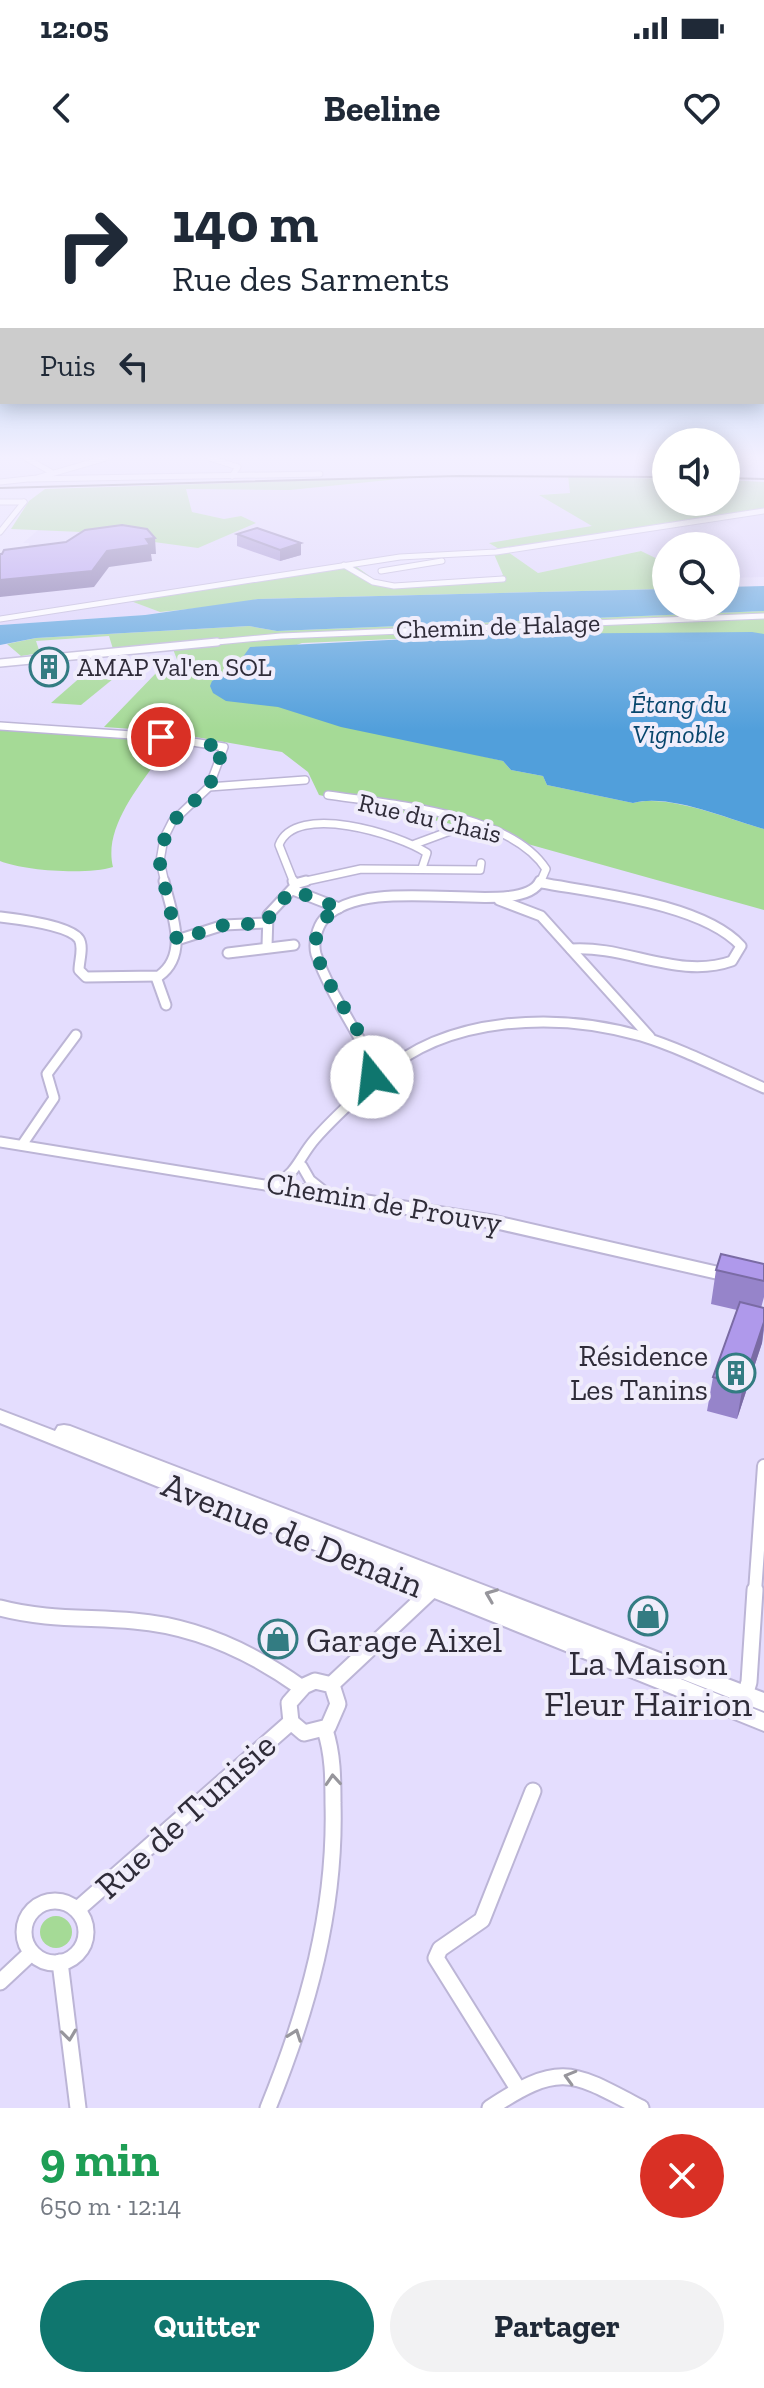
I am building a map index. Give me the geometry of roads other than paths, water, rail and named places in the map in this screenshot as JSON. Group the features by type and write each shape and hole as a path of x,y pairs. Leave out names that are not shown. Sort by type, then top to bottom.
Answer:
{"main road":[{"name":"Avenue de Denain","path":"0,1406 639,1668 750,1703 764,1722"},
{"name":"Avenue de Denain","path":"0,1416 438,1583"}],"street":[{"path":"381,571 516,549"},
{"path":"0,619 400,557 496,552"},
{"path":"400,557 412,566"},
{"path":"344,565 375,583 397,586 503,579"},
{"name":"Chemin de Halage","path":"0,663 232,639 418,628 764,616"},
{"path":"0,726 155,736 224,747 209,787 172,822 161,849 162,874 170,896 177,940 177,948 166,971 156,977 86,977 79,970 81,942 73,934 23,919 0,917"},
{"path":"209,787 305,780"},
{"name":"Rue du Chais","path":"328,795 471,824 505,834 531,848 545,865 538,902 541,916"},
{"path":"339,908 294,887 278,849 281,837 294,826 325,823 415,844 428,855 422,868"},
{"path":"415,844 471,824"},
{"path":"267,946 267,923 272,910 294,887 355,870 480,870 481,863"},
{"path":"365,1091 373,1071 368,1051 315,951 317,928 339,908 387,894 493,899 540,885 674,912 729,932 741,946 732,961 707,969 686,968 610,947 571,949"},
{"name":"Rue du Chais","path":"493,899 541,916 628,1013 661,1043"},
{"path":"177,940 224,925 267,923"},
{"path":"228,953 294,945"},
{"path":"156,977 166,1005"},
{"path":"604,1029 620,1022 628,1013"},
{"path":"274,1185 302,1166 313,1142 403,1056 442,1037 486,1028 537,1025 604,1029 661,1043 764,1088"},
{"path":"22,1145 54,1098 47,1074 76,1035"},
{"path":"368,1051 381,1057 403,1056"},
{"name":"Chemin de Prouvy","path":"0,1142 327,1193 548,1232 738,1278"},
{"path":"302,1166 310,1180 327,1193"},
{"path":"750,1703 764,1466"},
{"path":"332,1684 438,1583"},
{"path":"0,1608 46,1620 136,1621 195,1632 236,1648 302,1688"},
{"path":"315,1681 332,1684 339,1702 332,1722 325,1730 304,1733 291,1722 289,1703 302,1688 315,1681"},
{"name":"Rue de Tunisie","path":"79,1908 291,1722"},
{"path":"268,2108 310,1991 327,1906 334,1811 332,1766 325,1730"},
{"path":"518,2089 436,1958 440,1949 482,1920 533,1791"},
{"path":"56,1901 79,1908 86,1921 86,1936 74,1954 60,1962 41,1962 30,1954 24,1933 34,1912 56,1901"},
{"path":"0,1982 30,1954"},
{"path":"60,1962 78,2108"},
{"path":"490,2108 547,2074 565,2073 641,2108"}],"water":[{"path":"764,586 764,611 740,612 740,587"},
{"path":"652,589 652,616 277,631 249,626 36,638 0,645 0,625 145,615 258,599"},
{"name":"Étang du Vignoble","path":"508,634 764,634 764,829 681,804 664,801 633,803 547,785 543,776 511,770 503,761 341,727 278,707 226,701 213,693 210,686 212,681 235,668 250,647"}],"place":[{"name":"AMAP Val'en SOL","path":"49,667"},
{"name":"Résidence Les Tanins","path":"736,1373"},
{"name":"La Maison Fleur Hairion","path":"648,1616"},
{"name":"Garage Aixel","path":"278,1639"}]}
